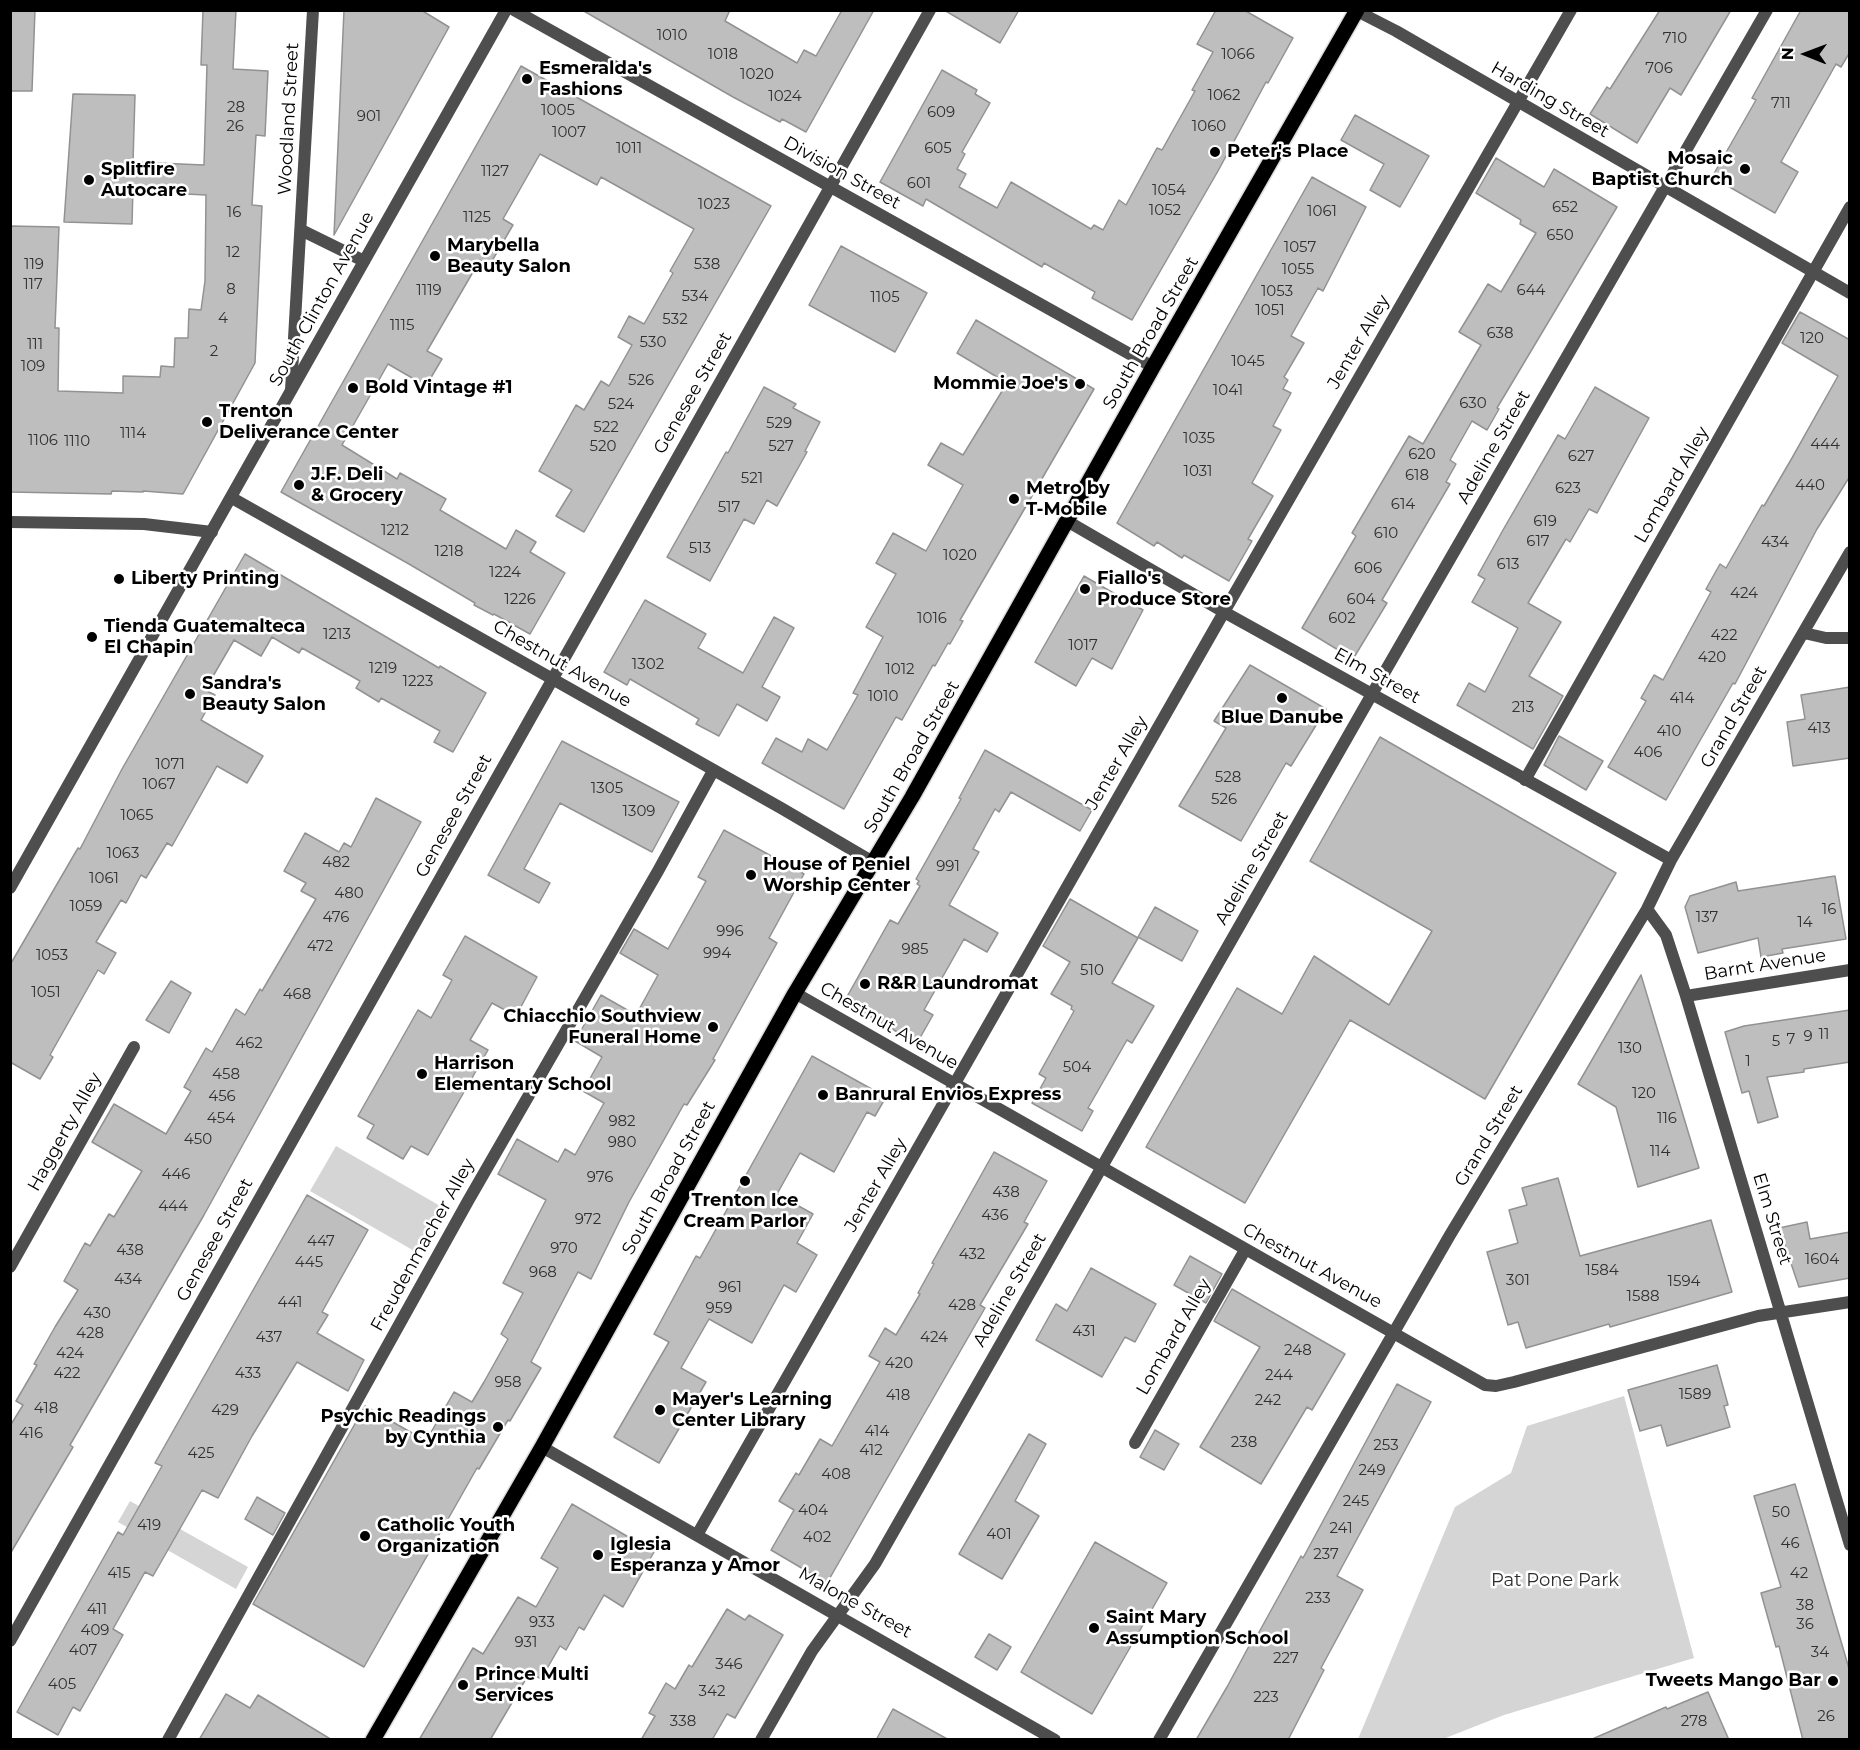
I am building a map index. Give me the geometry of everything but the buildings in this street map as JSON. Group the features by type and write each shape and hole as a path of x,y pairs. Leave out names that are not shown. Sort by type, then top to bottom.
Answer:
{"main road":[{"name":"South Broad Street","path":"373,1740 542,1447 795,993 912,797 1153,367 1357,11"}],"street":[{"name":"Woodland Street","path":"291,390 313,10"},
{"name":"South Clinton Avenue","path":"10,888 506,10"},
{"name":"Division Street","path":"514,10 1153,367"},
{"name":"Genesee Street","path":"10,1641 930,10"},
{"name":"Jenter Alley","path":"697,1535 1571,10"},
{"name":"Adeline Street","path":"761,1740 812,1652 886,1545 1100,1167 1767,10"},
{"name":"Harding Street","path":"1357,11 1396,31 1850,293"},
{"name":"Lombard Alley","path":"1524,780 1850,207"},
{"path":"301,230 364,261"},
{"name":"Chestnut Avenue","path":"232,498 873,862"},
{"name":"Elm Street","path":"1067,521 1224,612 1671,860"},
{"path":"10,522 144,524 212,532"},
{"name":"Grand Street","path":"1160,1740 1450,1235 1647,909 1671,860 1850,552"},
{"path":"1804,633 1826,638 1850,638"},
{"name":"Freudenmacher Alley","path":"168,1740 463,1211 713,771"},
{"name":"Elm Street","path":"1647,909 1666,935 1686,996 1850,1545"},
{"name":"Barnt Avenue","path":"1686,996 1850,970"},
{"name":"Chestnut Avenue","path":"795,993 1485,1385 1496,1386 1758,1316 1850,1302"},
{"name":"Haggerty Alley","path":"10,1267 134,1047"},
{"name":"Lombard Alley","path":"1135,1443 1245,1250"},
{"name":"Malone Street","path":"542,1447 1055,1740"}],"green space":[{"path":"336,1146 442,1207 416,1252 310,1191"},
{"name":"Pat Pone Park","path":"1624,1396 1694,1658 1504,1715 1443,1739 1358,1739 1455,1507 1511,1473 1527,1426"},
{"path":"130,1501 248,1567 236,1589 118,1522"}],"place":[{"name":"Esmeralda's Fashions","path":"527,79"},
{"name":"Peter's Place","path":"1215,152"},
{"name":"Mosaic Baptist Church","path":"1745,169"},
{"name":"Splitfire Autocare","path":"89,180"},
{"name":"Marybella Beauty Salon","path":"435,256"},
{"name":"Mommie Joe's","path":"1080,384"},
{"name":"Bold Vintage #1","path":"353,388"},
{"name":"Trenton Deliverance Center","path":"207,422"},
{"name":"J.F. Deli & Grocery","path":"299,485"},
{"name":"Metro by T-Mobile","path":"1014,499"},
{"name":"Liberty Printing","path":"119,579"},
{"name":"Fiallo's Produce Store","path":"1085,589"},
{"name":"Tienda Guatemalteca El Chapin","path":"92,637"},
{"name":"Sandra's Beauty Salon","path":"190,694"},
{"name":"Blue Danube","path":"1282,698"},
{"name":"House of Peniel Worship Center","path":"751,875"},
{"name":"R&R Laundromat","path":"865,984"},
{"name":"Chiacchio Southview Funeral Home","path":"713,1027"},
{"name":"Harrison Elementary School","path":"422,1074"},
{"name":"Banrural Envios Express","path":"823,1095"},
{"name":"Trenton Ice Cream Parlor","path":"745,1181"},
{"name":"Mayer's Learning Center Library","path":"660,1410"},
{"name":"Psychic Readings by Cynthia","path":"498,1427"},
{"name":"Catholic Youth Organization","path":"365,1536"},
{"name":"Iglesia Esperanza y Amor","path":"598,1555"},
{"name":"Saint Mary Assumption School","path":"1094,1628"},
{"name":"Tweets Mango Bar","path":"1833,1681"},
{"name":"Prince Multi Services","path":"463,1685"}]}
